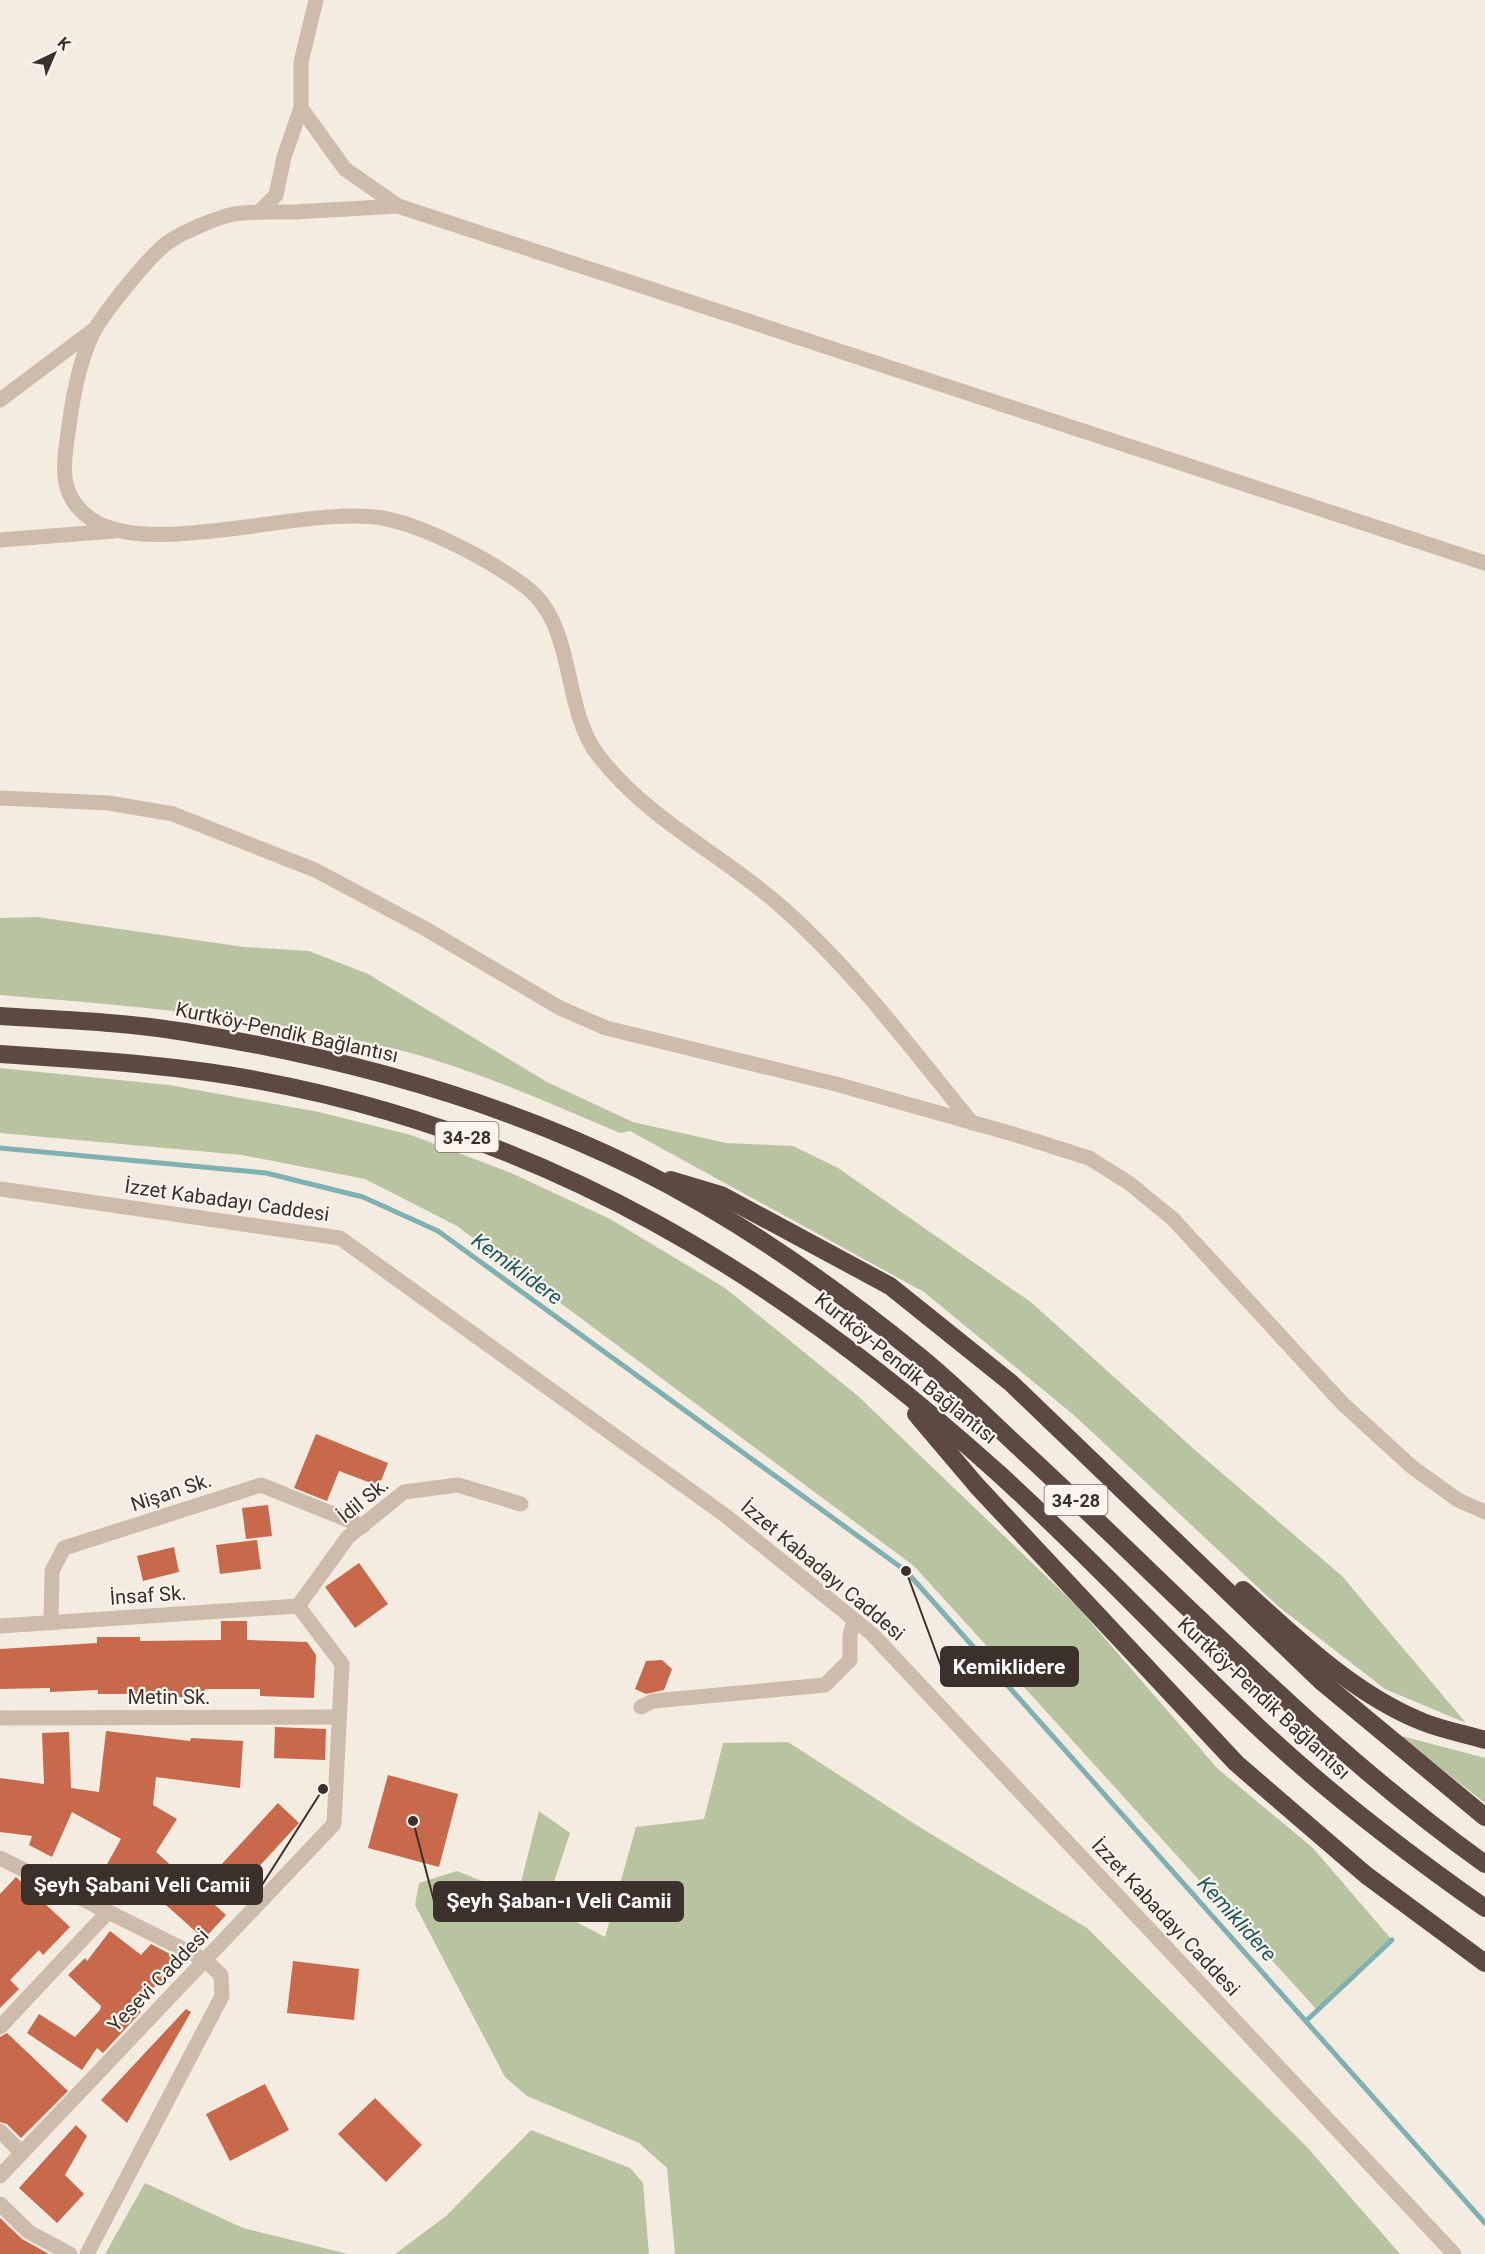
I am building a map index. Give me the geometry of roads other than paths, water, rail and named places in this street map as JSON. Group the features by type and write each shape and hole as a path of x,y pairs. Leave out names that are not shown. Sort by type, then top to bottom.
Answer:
{"highway":[{"name":"Kurtköy-Pendik Bağlantısı","path":"0,1016 180,1031 354,1065 462,1096 570,1139 641,1171 737,1225 820,1280 922,1359 1088,1511 1294,1709 1373,1779 1485,1864"},
{"name":"Kurtköy-Pendik Bağlantısı","path":"0,1054 142,1064 253,1079 331,1096 445,1128 557,1174 631,1209 713,1253 784,1300 880,1371 999,1473 1259,1729 1355,1812 1485,1908"},
{"path":"641,1171 721,1194 890,1286 1011,1383 1314,1653 1365,1691 1423,1722 1485,1740"},
{"path":"880,1371 977,1486 1236,1763 1366,1875 1485,1963"},
{"path":"1048,1417 1321,1681 1485,1817"}],"street":[{"path":"259,212 276,195 284,157 301,108 301,62 316,0"},
{"path":"301,108 345,169 398,206 1485,563"},
{"path":"0,400 96,328 132,281 169,241 229,215 398,206"},
{"path":"96,328 74,393 64,462 66,492 90,519 117,531"},
{"path":"0,540 117,531 193,532 338,515 382,518 413,527 489,562 527,587 543,605 556,630 570,668 578,712 595,752 638,798 773,899 828,948 972,1123"},
{"path":"0,798 109,803 173,814 315,870 424,928 560,1008 606,1028 836,1084 1089,1158 1129,1183 1173,1218 1342,1403 1412,1467 1458,1500 1485,1512"},
{"name":"İzzet Kabadayı Caddesi","path":"0,1189 340,1238 726,1516 872,1634 1454,2254"},
{"name":"Nişan Sk.","path":"51,1623 52,1571 64,1548 261,1485 363,1526"},
{"name":"İdil Sk.","path":"298,1606 348,1537 404,1492 458,1485 521,1504"},
{"name":"İnsaf Sk.","path":"0,1626 298,1606"},
{"name":"Yesevi Caddesi","path":"0,2176 334,1824 342,1664 298,1606"},
{"path":"641,1707 653,1701 825,1685 850,1660 850,1636 854,1620"},
{"name":"Metin Sk.","path":"0,1718 339,1718"},
{"path":"1,1860 205,1960 221,1975 222,1996 87,2254"},
{"path":"0,2027 108,1912"},
{"path":"0,2131 22,2153"},
{"path":"0,2204 29,2232 70,2254"}],"waterway":[{"name":"Kemiklidere","path":"0,1148 266,1173 363,1197 438,1231 906,1571 1485,2223"},
{"path":"1306,2021 1392,1940"}],"place":[{"name":"Kemiklidere","path":"906,1571"},
{"name":"Şeyh Şabani Veli Camii","path":"323,1789"},
{"name":"Şeyh Şaban-ı Veli Camii","path":"413,1821"}]}
